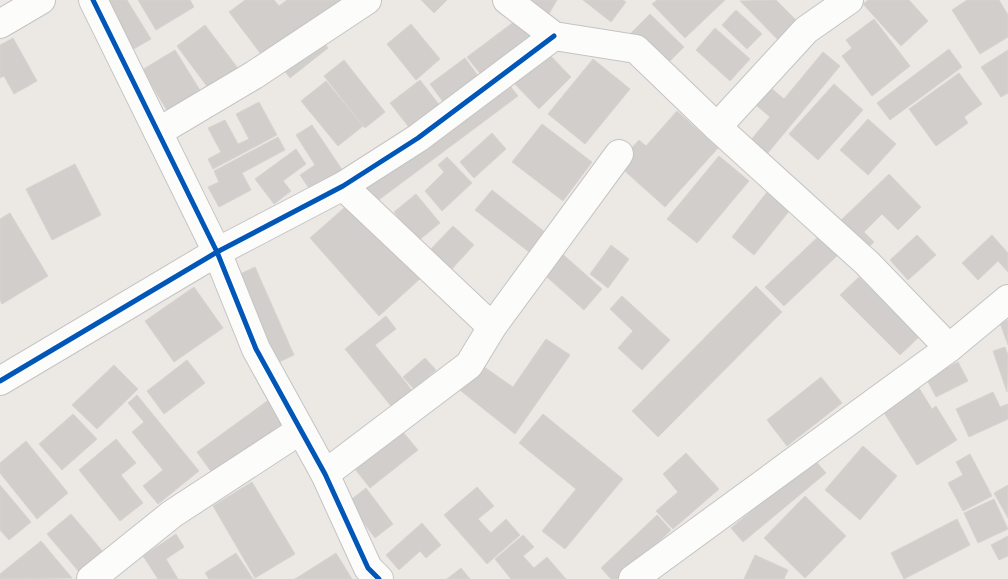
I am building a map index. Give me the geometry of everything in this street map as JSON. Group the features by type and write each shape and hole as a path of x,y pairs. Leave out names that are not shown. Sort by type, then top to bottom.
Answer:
{"street":[{"path":"0,24 41,0"},
{"path":"93,0 217,252 256,349 299,431 325,474 368,568 379,579"},
{"path":"158,132 254,75 322,27 367,0"},
{"path":"507,0 554,36 636,49 717,128 867,264 949,348"},
{"path":"717,128 806,30 849,0"},
{"path":"0,381 217,252 343,186 418,138 554,36"},
{"path":"325,474 469,365 492,327 619,154"},
{"path":"343,186 492,327"},
{"path":"634,579 949,348 1008,299"},
{"path":"91,579 172,514 299,431"}],"building":[{"path":"101,0 127,0 151,39 132,50"},
{"path":"138,0 190,0 194,7 156,30"},
{"path":"245,0 274,0 279,6 287,0 349,0 267,62 229,12"},
{"path":"421,0 447,0 434,13"},
{"path":"532,0 557,0 547,17 528,6"},
{"path":"583,0 623,0 626,2 611,22"},
{"path":"657,0 725,0 685,38 652,4"},
{"path":"776,0 800,24 781,43 740,1"},
{"path":"868,0 909,0 928,21 901,46 863,4"},
{"path":"967,0 999,0 1008,15 1008,37 980,54 952,10"},
{"path":"736,10 762,34 747,49 722,25"},
{"path":"650,14 684,47 664,67 630,34"},
{"path":"519,18 538,44 487,82 467,57"},
{"path":"874,19 910,66 872,96 842,56 852,48 846,40"},
{"path":"411,24 440,59 416,80 387,44"},
{"path":"205,25 240,71 212,93 177,46"},
{"path":"715,28 750,59 730,81 696,50"},
{"path":"318,35 328,48 290,78 280,65"},
{"path":"13,38 37,81 14,94 4,76 0,78 0,45"},
{"path":"542,47 571,77 539,109 509,78"},
{"path":"949,49 962,67 890,120 877,103"},
{"path":"175,50 203,95 170,115 142,70"},
{"path":"1008,50 1008,93 1001,97 981,67"},
{"path":"823,52 840,66 767,154 750,141 770,117 750,100 764,82 784,99"},
{"path":"465,58 484,84 449,110 430,84"},
{"path":"593,59 630,89 585,144 548,114"},
{"path":"344,60 385,112 365,128 324,76"},
{"path":"959,73 982,104 964,117 968,123 936,146 909,109"},
{"path":"420,80 444,111 415,135 390,103"},
{"path":"326,81 363,126 338,146 301,101"},
{"path":"507,82 518,96 372,205 357,185"},
{"path":"834,84 863,110 818,160 789,134"},
{"path":"259,102 277,135 213,169 208,159 221,152 208,128 225,120 238,144 249,139 236,114"},
{"path":"677,111 718,148 665,207 617,164 639,140 646,146"},
{"path":"868,119 896,144 868,175 840,150"},
{"path":"542,124 592,162 563,201 512,162"},
{"path":"312,125 347,177 315,197 300,175 315,165 296,135"},
{"path":"492,133 506,149 474,178 460,162"},
{"path":"278,137 285,150 242,173 251,190 219,207 208,187 219,182 214,171"},
{"path":"296,149 306,164 283,181 291,191 274,204 255,179"},
{"path":"719,156 749,181 697,243 667,219"},
{"path":"447,157 472,183 442,211 425,191 444,172 438,165"},
{"path":"75,164 101,215 52,240 26,189"},
{"path":"889,174 921,207 898,230 882,214 864,232 874,242 863,252 836,225"},
{"path":"492,190 545,232 529,252 475,210"},
{"path":"767,192 790,210 754,255 732,237"},
{"path":"416,194 440,223 418,241 394,212"},
{"path":"353,200 422,277 379,316 310,238"},
{"path":"10,213 48,276 2,304 0,300 0,219"},
{"path":"453,226 474,245 449,272 428,252"},
{"path":"821,234 839,254 784,306 765,287"},
{"path":"917,235 936,255 908,280 890,260"},
{"path":"992,235 1008,253 1008,272 998,261 978,280 962,263"},
{"path":"611,245 629,259 608,288 590,274"},
{"path":"558,250 602,289 584,310 539,270"},
{"path":"255,267 294,355 275,364 236,276"},
{"path":"859,277 919,337 900,355 840,295"},
{"path":"756,286 782,312 658,437 632,411"},
{"path":"194,287 223,328 174,362 145,321"},
{"path":"622,296 670,340 642,370 618,348 633,331 610,309"},
{"path":"386,316 396,329 375,345 415,394 395,411 345,349"},
{"path":"1008,320 1008,345 1000,323"},
{"path":"546,339 570,355 515,434 456,387 477,362 513,387"},
{"path":"1005,347 1008,355 1007,392 993,351"},
{"path":"425,358 436,370 414,389 403,377"},
{"path":"187,360 205,383 164,414 147,391"},
{"path":"958,362 968,381 936,397 926,378"},
{"path":"114,365 138,389 97,429 72,405"},
{"path":"821,377 842,403 787,446 767,420"},
{"path":"919,388 932,409 936,406 957,440 917,465 883,411"},
{"path":"993,392 1000,407 1008,404 1008,419 969,437 956,409"},
{"path":"137,395 199,471 158,504 143,486 163,470 132,432 144,422 128,403"},
{"path":"270,399 288,424 215,477 197,452"},
{"path":"73,414 97,439 62,470 39,444"},
{"path":"543,414 623,479 565,549 542,531 576,489 519,443"},
{"path":"402,431 418,450 370,488 355,469"},
{"path":"116,439 136,463 121,475 143,503 120,521 79,470"},
{"path":"26,441 68,493 37,519 0,473 0,463"},
{"path":"863,446 897,476 860,520 825,490"},
{"path":"686,453 719,489 673,529 656,511 678,492 663,474"},
{"path":"970,454 992,496 963,511 948,483 963,475 956,462"},
{"path":"814,459 826,473 743,542 731,528"},
{"path":"252,482 295,554 255,578 213,506"},
{"path":"0,485 31,522 9,540 0,530"},
{"path":"1008,485 1008,518 994,493"},
{"path":"477,487 494,506 478,519 491,533 506,519 520,535 487,564 444,515"},
{"path":"366,488 393,524 375,538 348,502"},
{"path":"805,496 846,536 805,578 764,538"},
{"path":"994,499 1008,529 978,543 964,513"},
{"path":"71,514 104,553 80,573 47,534"},
{"path":"657,515 671,530 620,579 611,579 601,568"},
{"path":"957,519 970,545 904,579 891,553"},
{"path":"422,523 441,545 426,558 420,551 399,570 386,555"},
{"path":"176,534 184,547 166,559 178,579 158,579 143,556"},
{"path":"523,535 534,547 523,556 534,568 547,557 566,579 511,579 495,559"},
{"path":"1008,536 1008,556 999,560 991,545"},
{"path":"41,541 72,578 0,579 0,574"},
{"path":"236,553 253,579 209,579 205,573"},
{"path":"336,553 352,579 295,579"},
{"path":"755,555 788,570 784,579 744,579"},
{"path":"461,568 470,579 447,579"}],"cycle path":[{"path":"93,0 217,252 256,349 325,474 368,568 379,579"},
{"path":"0,381 217,252 343,186 418,138 554,36"}]}
